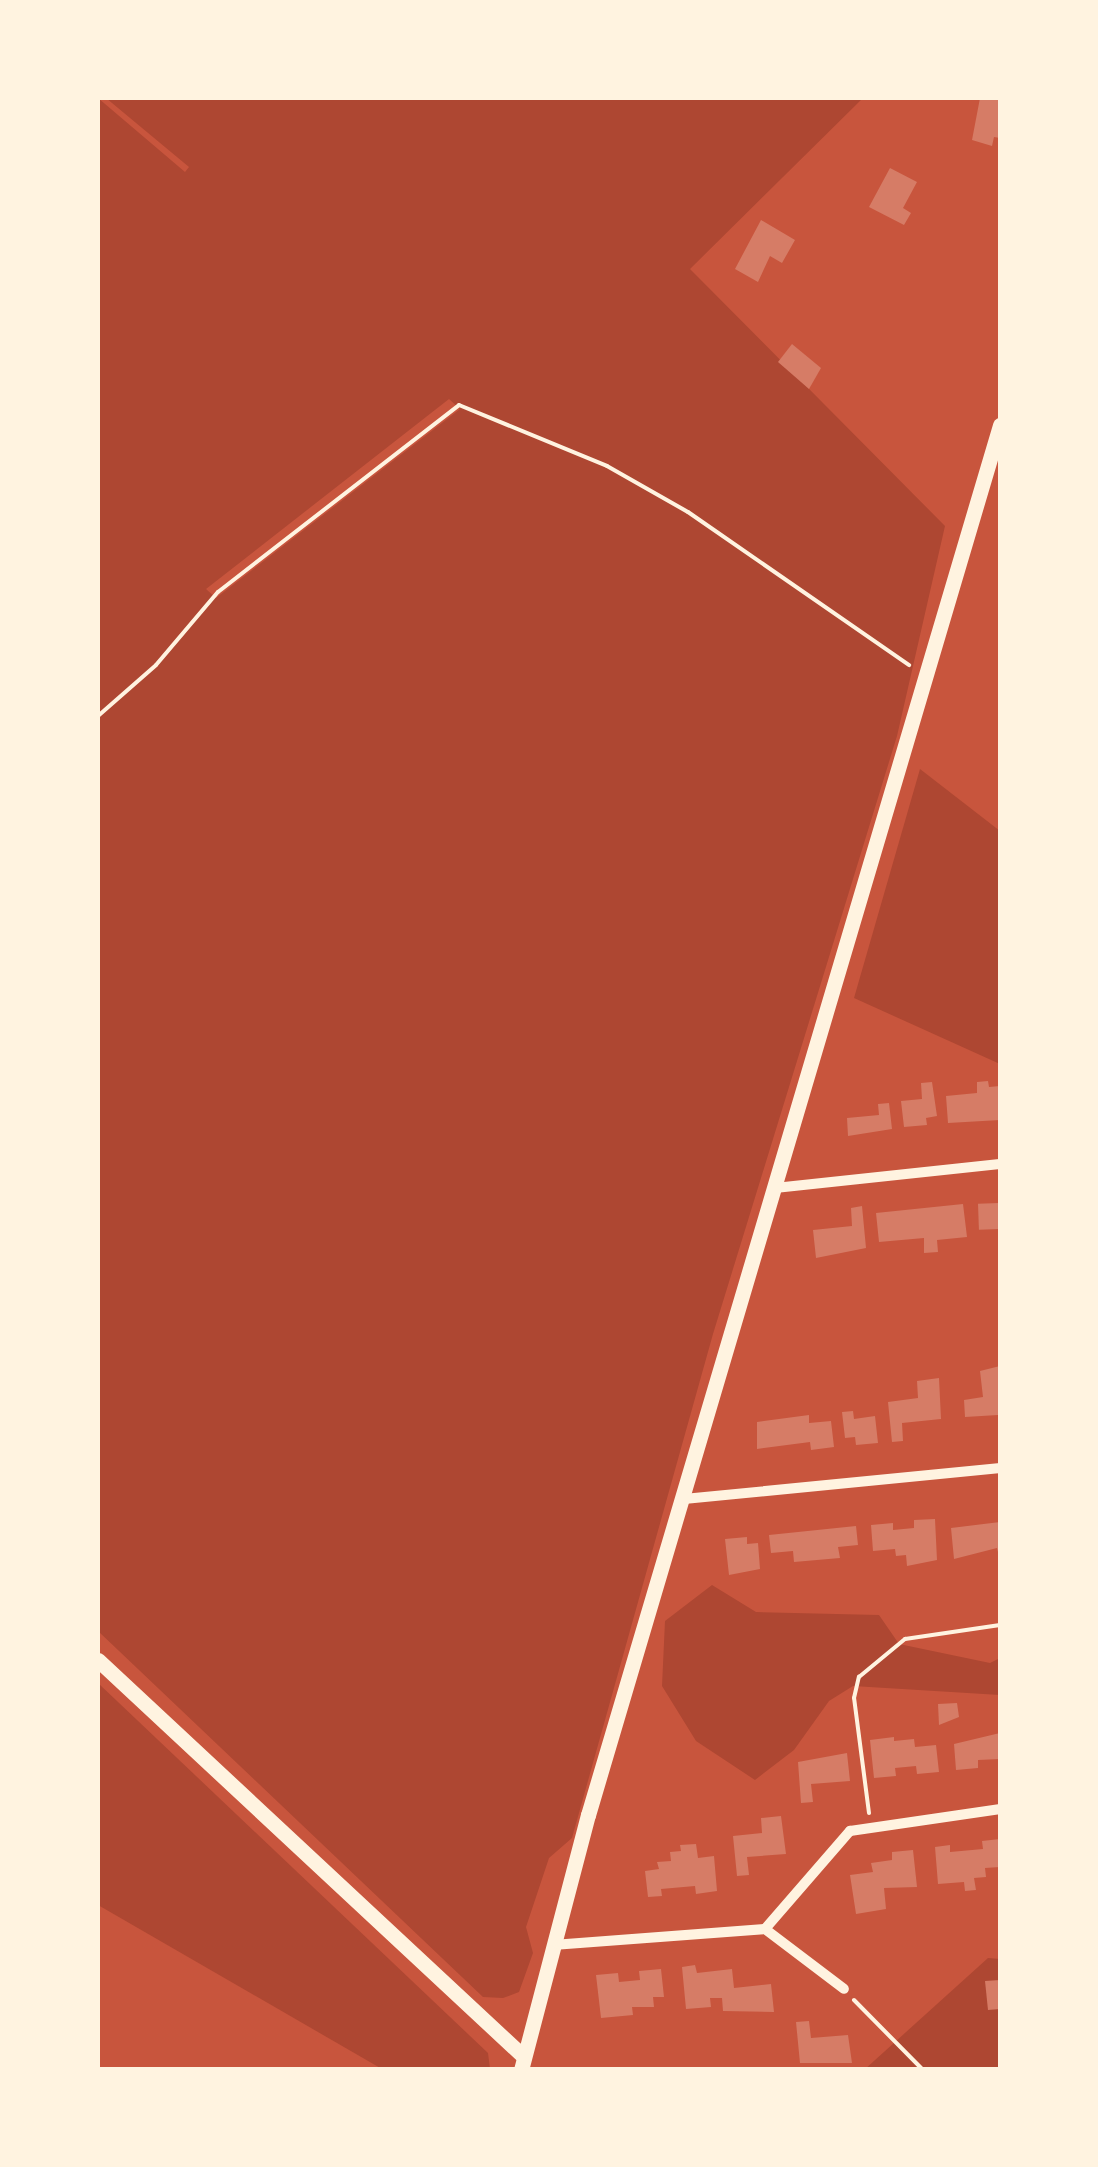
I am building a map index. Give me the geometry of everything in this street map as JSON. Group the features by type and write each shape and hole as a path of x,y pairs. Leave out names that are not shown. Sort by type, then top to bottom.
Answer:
{"street":[{"path":"98,1660 522,2063 552,1946 1000,425"},
{"path":"775,1188 1000,1164"},
{"path":"684,1499 1000,1468"},
{"path":"765,1929 850,1831 1000,1809"},
{"path":"552,1946 765,1929 844,1989"}],"path":[{"path":"98,716 156,665 218,592 458,405 606,466 688,512 926,676"},
{"path":"871,1828 854,1698 859,1677 906,1639 1000,1625"},
{"path":"844,1989 923,2070"}],"shaded area":[{"path":"98,98 185,172 189,167 106,98 863,98 690,269 945,526 897,736 713,1334 572,1838 549,1858 526,1927 533,1953 519,1992 503,1998 483,1997 98,1631","holes":["449,399 460,409 216,598 206,589"]},
{"path":"920,769 1000,831 1000,1064 854,998"},
{"path":"712,1585 756,1612 879,1615 899,1644 990,1663 1000,1658 1000,1695 853,1686 829,1701 794,1750 755,1780 696,1741 662,1686 665,1621"},
{"path":"98,1683 488,2053 490,2069 382,2069 98,1905"},
{"path":"988,1958 1000,1959 1000,2069 864,2070"}],"building":[{"path":"980,98 1000,98 1000,138 994,137 992,146 972,140"},
{"path":"890,168 917,182 903,208 911,213 904,225 869,207"},
{"path":"761,220 795,240 782,263 770,256 758,282 735,269"},
{"path":"792,344 821,368 809,389 778,362"},
{"path":"988,1081 989,1087 1000,1086 1000,1120 948,1123 946,1096 977,1093 977,1082"},
{"path":"932,1082 937,1116 926,1118 927,1125 904,1127 901,1101 922,1099 921,1083"},
{"path":"889,1103 892,1129 848,1136 847,1118 879,1115 878,1104"},
{"path":"999,1203 1000,1229 979,1230 978,1204"},
{"path":"963,1204 967,1237 937,1240 938,1252 924,1253 924,1238 879,1242 876,1213"},
{"path":"862,1206 866,1248 816,1258 813,1230 852,1226 851,1208"},
{"path":"1000,1366 998,1415 965,1417 964,1400 983,1397 980,1371"},
{"path":"939,1378 941,1419 902,1423 903,1441 892,1442 888,1402 918,1398 917,1381"},
{"path":"853,1411 854,1419 875,1416 878,1443 856,1445 855,1437 845,1438 842,1412"},
{"path":"809,1415 809,1423 831,1421 834,1447 811,1450 810,1442 757,1449 757,1422"},
{"path":"935,1519 937,1560 907,1566 906,1555 896,1556 895,1549 873,1551 871,1525 893,1523 893,1530 914,1528 914,1520"},
{"path":"1000,1522 1000,1560 997,1548 954,1559 951,1528"},
{"path":"856,1526 858,1545 838,1547 840,1558 794,1562 793,1551 771,1553 769,1535"},
{"path":"747,1537 747,1544 758,1543 760,1569 729,1575 725,1539"},
{"path":"957,1703 959,1717 939,1725 938,1704"},
{"path":"1000,1733 1000,1759 978,1760 978,1768 956,1770 954,1744"},
{"path":"894,1737 894,1741 914,1739 915,1747 936,1745 939,1772 917,1774 916,1766 895,1768 896,1776 874,1778 870,1740"},
{"path":"847,1753 850,1781 811,1784 813,1802 801,1803 798,1762"},
{"path":"781,1816 786,1854 747,1857 749,1875 737,1876 733,1836 762,1833 761,1818"},
{"path":"1000,1839 1000,1867 985,1868 986,1877 974,1878 976,1890 965,1891 964,1882 938,1884 935,1847 950,1845 950,1852 983,1849 982,1841"},
{"path":"696,1844 698,1858 714,1856 717,1891 696,1894 695,1886 661,1889 662,1896 648,1897 645,1871 659,1869 657,1862 671,1861 670,1852 681,1851 680,1845"},
{"path":"913,1850 917,1887 884,1888 886,1909 856,1914 850,1875 873,1872 871,1863 892,1860 892,1852"},
{"path":"695,1965 697,1973 732,1969 734,1988 771,1984 774,2012 723,2011 722,1998 710,1998 711,2007 686,2009 682,1967"},
{"path":"661,1969 664,1997 653,1997 654,2007 632,2007 633,2015 601,2018 596,1975 618,1973 619,1982 640,1980 639,1971"},
{"path":"1000,1980 1000,2009 988,2010 985,1981"},
{"path":"809,2021 811,2038 848,2035 852,2063 800,2063 796,2022"}]}
